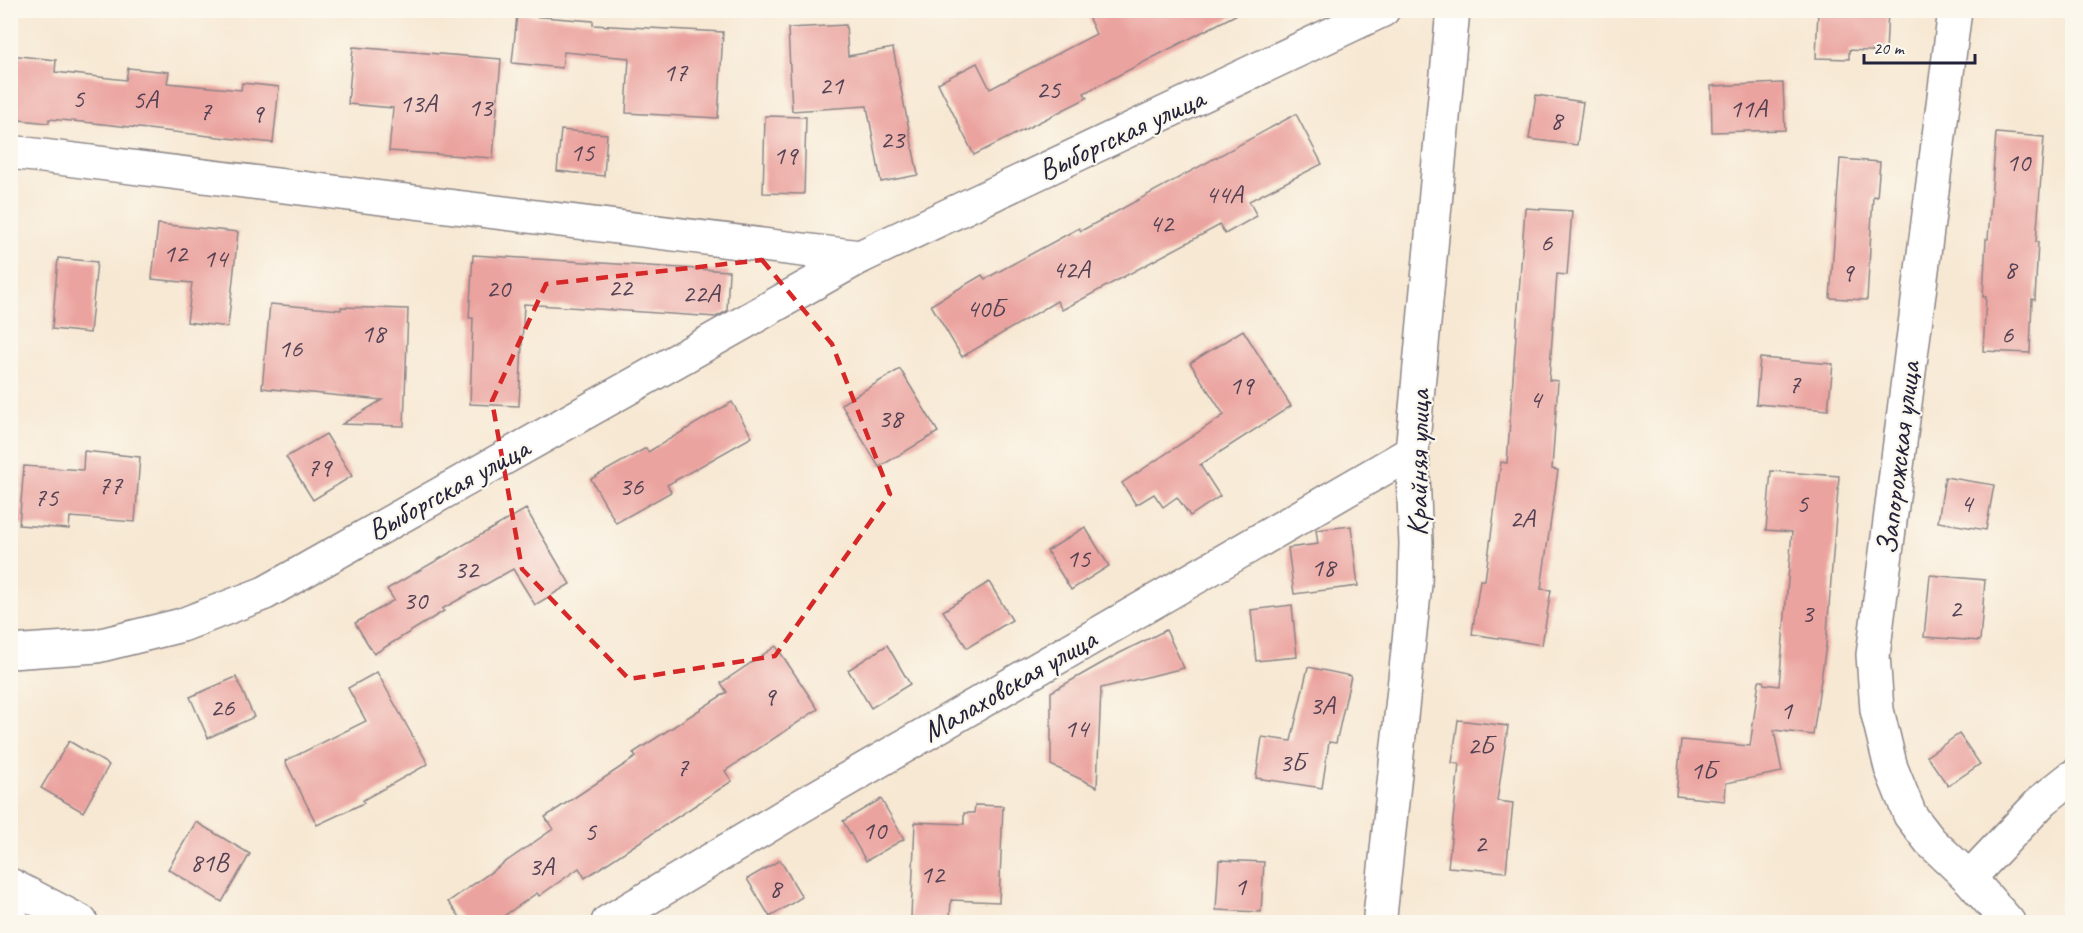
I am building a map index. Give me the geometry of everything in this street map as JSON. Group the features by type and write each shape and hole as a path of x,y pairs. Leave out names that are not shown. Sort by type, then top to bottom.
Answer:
{"street":[{"name":"Выборгская улица","path":"10,652 97,646 182,625 265,592 860,256 1383,10"},
{"name":"Крайняя улица","path":"1380,916 1415,584 1416,543 1412,452 1453,10"},
{"name":"Запорожская улица","path":"1955,10 1874,655 1876,710 1891,768 1910,815 1930,841 1969,878 2008,922"},
{"path":"10,152 860,256"},
{"name":"Малаховская улица","path":"608,922 801,806 1412,452"},
{"path":"1969,878 2043,800 2073,777"},
{"path":"10,885 81,922"}],"highlighted area":[{"path":"762,260 832,344 890,494 775,656 629,679 522,569 492,401 546,284"}],"building":[{"path":"1085,10 1245,10 1084,93 1087,98 974,155 938,83 977,63 990,89 1096,34"},
{"path":"1818,10 1888,10 1886,52 1849,50 1849,59 1816,58"},
{"path":"517,15 593,21 593,25 723,32 718,118 626,113 629,58 564,52 562,68 512,63"},
{"path":"846,25 848,56 893,48 918,175 881,182 867,106 792,111 788,28"},
{"path":"353,47 501,59 493,158 389,151 393,108 348,104"},
{"path":"10,55 56,60 55,72 126,80 128,68 169,72 167,83 241,90 242,83 279,87 273,143 94,123 49,119 49,123 10,119"},
{"path":"1783,83 1785,130 1712,132 1711,86"},
{"path":"1536,95 1583,102 1577,145 1529,139"},
{"path":"1296,114 1322,164 1249,201 1257,216 1225,234 1220,225 1062,310 1057,301 962,357 931,305 982,275 985,279 1079,228 1081,231"},
{"path":"765,116 806,117 804,194 763,193"},
{"path":"561,130 607,134 604,176 557,171"},
{"path":"1996,133 2044,137 2030,353 1983,351 1986,239 1988,239"},
{"path":"1840,159 1880,162 1877,197 1873,196 1867,300 1830,298"},
{"path":"1525,208 1572,211 1567,275 1557,274 1549,380 1558,381 1552,469 1558,470 1541,589 1551,590 1542,645 1472,634 1480,580 1485,580 1501,462 1507,463"},
{"path":"158,224 238,232 228,327 187,322 192,283 152,279"},
{"path":"473,255 729,271 727,311 716,317 524,304 519,406 470,404 473,318 469,318"},
{"path":"58,258 97,262 90,333 52,329"},
{"path":"270,304 341,310 341,307 408,309 404,426 342,424 382,400 262,388"},
{"path":"1243,330 1291,406 1200,465 1220,496 1190,516 1177,497 1163,507 1154,494 1136,505 1122,483 1224,415 1190,363"},
{"path":"1760,358 1833,364 1828,410 1756,404"},
{"path":"900,369 938,432 879,467 841,404"},
{"path":"732,402 752,437 667,485 671,492 616,523 591,479 646,448 648,452"},
{"path":"326,434 352,476 313,500 286,457"},
{"path":"84,451 140,457 135,522 70,517 69,529 19,525 24,466 83,470"},
{"path":"1771,471 1839,476 1826,645 1813,735 1774,730 1782,772 1726,783 1725,801 1676,796 1681,740 1750,746 1759,681 1779,686 1792,532 1766,530"},
{"path":"1945,477 1994,485 1986,530 1938,522"},
{"path":"526,509 570,584 535,605 513,569 442,609 444,611 374,654 355,623 394,600 387,589"},
{"path":"1351,526 1358,586 1294,594 1288,548 1318,544 1316,530"},
{"path":"1085,527 1109,566 1071,590 1047,551"},
{"path":"1930,575 1985,580 1980,641 1924,637"},
{"path":"989,582 1012,620 967,648 943,611"},
{"path":"1292,605 1297,657 1256,661 1251,610"},
{"path":"1166,630 1184,668 1101,688 1097,787 1051,765 1051,692"},
{"path":"887,645 910,684 871,708 848,670"},
{"path":"776,646 818,709 725,771 732,781 585,878 579,868 539,896 537,893 495,922 464,922 448,902 553,829 545,817 636,757 633,753 727,692 721,683"},
{"path":"1308,667 1351,676 1336,743 1329,742 1322,788 1256,778 1262,737 1291,741"},
{"path":"377,672 428,764 363,800 364,803 317,825 285,761 366,721 348,688"},
{"path":"236,677 254,717 208,738 190,697"},
{"path":"1458,720 1508,726 1497,801 1513,803 1506,872 1448,867 1459,764 1452,763"},
{"path":"1959,734 1980,764 1948,786 1927,756"},
{"path":"69,741 109,765 83,812 41,788"},
{"path":"881,799 904,839 866,861 843,821"},
{"path":"975,805 1003,806 999,902 951,900 950,919 911,917 915,822 964,824 964,813 974,813"},
{"path":"196,822 250,854 222,902 168,869"},
{"path":"780,860 802,897 770,917 747,879"},
{"path":"1219,860 1264,862 1261,912 1216,910"}]}
